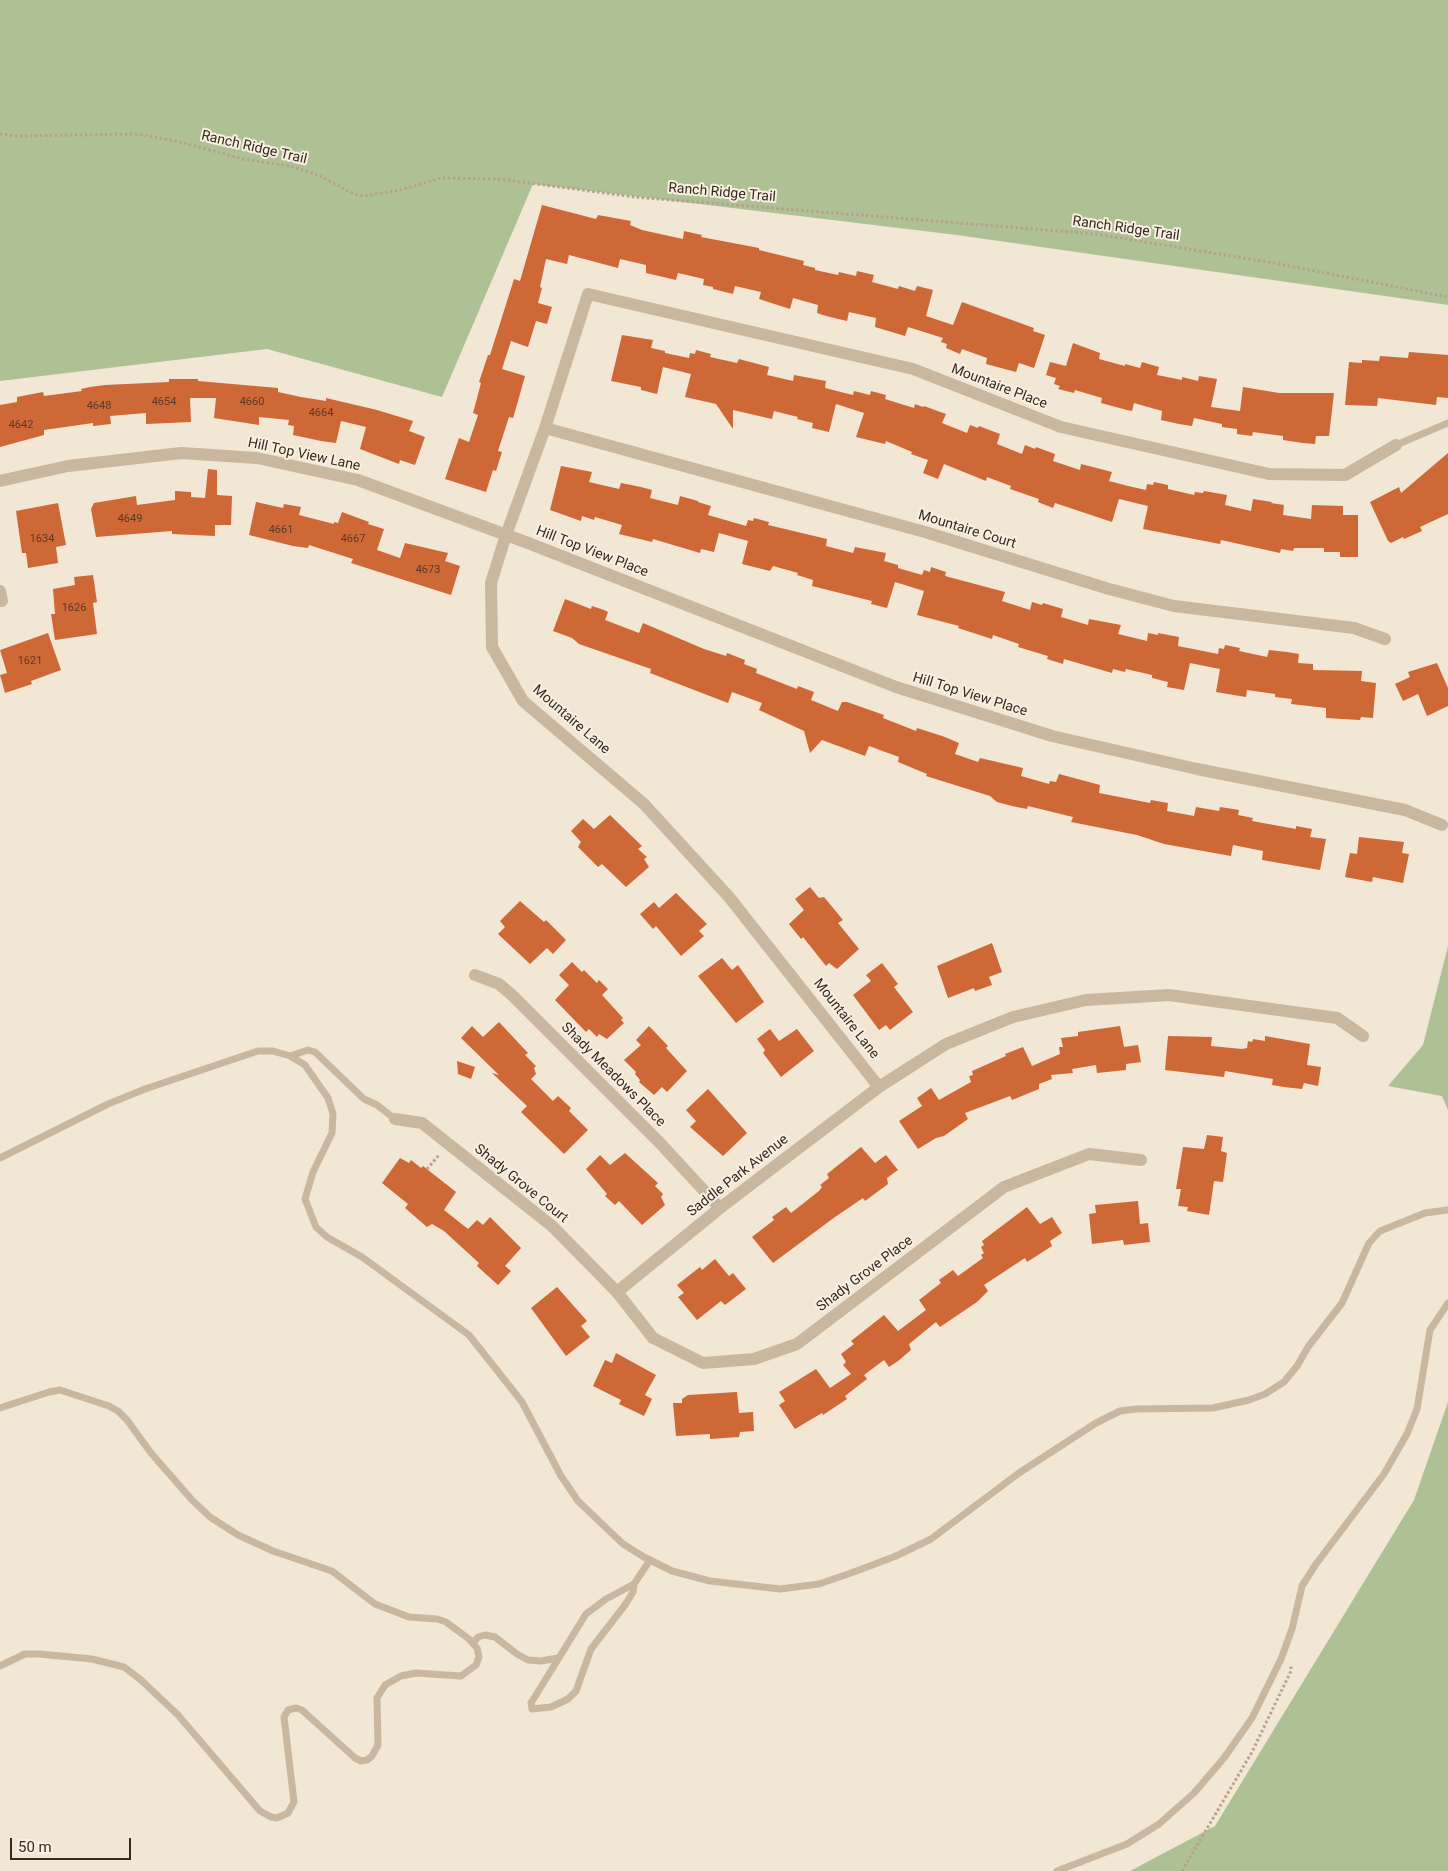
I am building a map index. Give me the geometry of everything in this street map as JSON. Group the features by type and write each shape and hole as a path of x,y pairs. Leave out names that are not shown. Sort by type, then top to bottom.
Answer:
{"street":[{"name":"Mountaire Lane","path":"588,294 545,428 506,535 491,583 492,647 523,701 644,804 723,889 879,1087"},
{"name":"Mountaire Place","path":"588,294 913,369 1061,427 1269,474 1345,475 1396,445"},
{"name":"Mountaire Court","path":"545,428 925,532 1109,589 1174,606 1354,628 1385,639"},
{"name":"Hill Top View Lane","path":"0,481 68,466 181,453 257,458 358,480 506,535"},
{"name":"Hill Top View Place","path":"506,535 896,687 1052,736 1196,769 1404,810 1442,825"},
{"name":"Shady Meadows Place","path":"475,975 499,984 514,996 659,1142 720,1208"},
{"name":"Saddle Park Avenue","path":"617,1292 720,1208 879,1087 946,1044 1013,1017 1086,1000 1169,994 1337,1018 1363,1036"},
{"name":"Shady Grove Court","path":"395,1120 422,1123 552,1226 617,1292"},
{"name":"Shady Grove Place","path":"617,1292 653,1338 703,1363 754,1359 797,1344 1004,1186 1089,1154 1141,1160"}],"lane":[{"path":"1396,445 1448,423"},
{"path":"0,1158 108,1104 145,1089 258,1050 273,1051 290,1056 305,1065 319,1083 328,1098 333,1114 332,1133 313,1172 305,1199 316,1226 326,1237 362,1257 452,1325 469,1335 522,1402 561,1476 578,1500 623,1544 672,1571 710,1581 780,1590 819,1584 896,1556 931,1539 1020,1473 1096,1423 1120,1412 1136,1409 1213,1408 1249,1400 1284,1382 1342,1303 1369,1243 1380,1231 1425,1213 1448,1210"},
{"path":"290,1056 308,1050 316,1052 364,1099 377,1105 395,1120"},
{"path":"1057,1871 1127,1844 1159,1824 1194,1793 1224,1758 1252,1718 1281,1659 1292,1629 1302,1586 1316,1564 1384,1474 1406,1434 1417,1409 1430,1330 1448,1303"},
{"path":"0,1408 60,1390 98,1401 123,1416 162,1467 210,1517 238,1534 273,1551 332,1571 375,1604 409,1617 437,1619 446,1622 459,1630 473,1643 479,1657 476,1665 461,1676 416,1673 400,1676 385,1685 377,1698 378,1745 372,1756 367,1760 355,1758 302,1710 296,1708 288,1710 284,1717 294,1802 288,1813 278,1818 265,1814 251,1801 178,1716 124,1667 110,1662 39,1654 25,1654 0,1666"},
{"path":"634,1584 595,1606 586,1614 531,1704 532,1709 551,1707 568,1699 576,1691 591,1649 602,1632 625,1606 633,1592 634,1584 650,1560"},
{"path":"473,1643 478,1637 485,1634 495,1637 528,1660 541,1661 558,1658"}],"path":[{"name":"Ranch Ridge Trail","path":"0,134 17,136 135,134 176,141 244,159 290,166 318,174 352,194 363,196 400,190 441,178 499,179 635,197 1096,234 1274,262 1448,297"},
{"path":"427,1170 439,1155"},
{"path":"1182,1871 1207,1826"}],"green space":[{"path":"0,0 1448,0 1448,305 957,235 533,184 442,397 267,349 0,381"},
{"path":"1448,946 1448,1110 1442,1096 1388,1086 1423,1045"},
{"path":"1448,1402 1448,1871 1130,1871 1215,1826 1414,1500"}],"building":[{"path":"542,205 596,219 598,215 631,221 630,225 642,230 683,239 684,231 702,235 701,237 759,248 759,250 804,261 803,265 815,268 815,270 838,275 839,272 856,276 857,271 874,275 872,282 898,289 899,286 915,291 917,286 933,290 926,316 953,325 962,302 1034,328 1033,331 1045,335 1034,368 1019,363 1016,372 986,364 987,358 962,349 960,354 946,348 947,344 941,342 943,338 908,327 905,336 875,327 876,318 849,312 847,321 826,316 817,313 818,305 793,298 790,309 759,299 761,292 735,286 733,294 703,285 704,279 678,273 676,280 646,273 646,265 620,259 618,268 569,255 567,264 546,259 538,303 552,307 547,324 536,321 528,347 511,341 502,369 525,376 513,418 509,417 498,451 502,452 496,471 493,470 486,492 445,479 459,438 469,442 478,415 473,413 481,383 479,382 488,355 490,355 514,279 520,281"},
{"path":"622,335 653,340 651,348 665,351 665,353 689,358 690,353 695,354 696,350 711,354 710,357 737,363 739,359 769,367 767,375 793,381 794,375 826,381 825,388 853,395 854,391 870,395 871,391 886,395 885,399 914,408 915,404 924,406 946,414 942,423 967,433 970,425 978,428 979,426 1000,434 997,444 1022,454 1025,445 1035,449 1036,447 1055,454 1053,461 1080,470 1081,464 1112,472 1109,481 1128,486 1146,490 1147,484 1153,485 1154,482 1168,485 1168,489 1194,495 1195,492 1203,493 1204,491 1227,495 1225,505 1251,511 1253,499 1272,502 1284,505 1283,515 1311,519 1312,505 1343,506 1343,515 1358,515 1358,557 1340,557 1340,552 1324,552 1324,548 1294,548 1293,551 1281,549 1280,553 1221,540 1220,544 1143,529 1148,506 1119,499 1112,522 1055,503 1053,508 1038,502 1039,499 1010,489 1011,486 987,477 986,481 944,464 938,479 923,473 928,460 911,454 912,452 886,441 885,444 856,437 864,413 836,404 829,432 812,428 813,423 797,419 798,417 774,411 772,419 733,410 733,429 716,404 685,397 691,374 663,367 657,394 641,390 641,387 611,381"},
{"path":"1073,343 1100,353 1099,359 1140,368 1142,362 1159,367 1157,375 1182,380 1182,377 1198,381 1199,376 1217,379 1211,407 1240,411 1243,387 1279,393 1334,393 1329,436 1316,436 1315,444 1283,440 1283,436 1253,432 1252,436 1237,434 1237,429 1222,427 1222,424 1194,418 1192,426 1179,424 1161,420 1162,411 1134,403 1132,411 1127,410 1101,403 1102,398 1075,390 1074,393 1058,389 1060,386 1054,384 1056,378 1046,375 1050,362 1066,366"},
{"path":"1409,352 1448,355 1448,398 1437,397 1436,405 1378,398 1377,406 1345,405 1349,362 1362,363 1362,360 1379,361 1380,356 1408,358"},
{"path":"169,379 198,379 198,381 278,388 278,392 301,397 326,401 326,398 413,421 409,431 425,437 415,465 400,460 399,464 360,449 366,427 341,421 336,443 321,441 293,435 294,426 288,425 289,420 259,417 259,425 214,418 216,398 190,398 191,422 146,424 146,413 110,416 111,424 93,426 93,423 44,430 44,435 0,447 0,405 17,402 17,397 43,392 44,396 82,391 81,389 105,385 169,382"},
{"path":"1448,453 1448,514 1420,527 1422,531 1391,543 1388,541 1370,502 1399,487 1401,493"},
{"path":"561,466 592,472 589,482 619,489 621,483 652,490 650,498 678,505 680,496 698,501 711,506 708,515 746,526 748,520 753,521 754,518 769,522 768,525 827,539 826,546 853,553 855,547 886,553 884,561 898,565 898,568 922,575 924,570 930,572 931,567 946,572 945,576 1005,592 1002,601 1030,610 1032,602 1042,605 1043,603 1063,609 1061,617 1088,625 1089,619 1121,625 1118,634 1147,641 1148,633 1179,637 1178,646 1218,654 1219,648 1224,649 1225,645 1240,648 1239,651 1267,657 1269,650 1287,652 1299,654 1298,663 1313,664 1313,670 1362,671 1361,681 1376,683 1373,718 1361,717 1360,720 1326,718 1326,708 1291,704 1292,699 1275,697 1275,694 1247,690 1246,697 1216,692 1220,669 1190,663 1184,690 1167,687 1168,682 1152,678 1152,675 1126,669 1125,672 1113,669 1112,673 1064,659 1063,664 1047,659 1048,656 1018,647 1019,644 993,635 992,639 958,628 959,626 917,615 924,591 895,582 887,608 871,604 872,601 812,586 813,580 797,575 798,573 773,566 770,571 742,564 748,541 719,533 714,552 701,549 700,553 653,539 652,542 619,534 622,525 595,517 594,520 582,516 581,521 550,510"},
{"path":"208,469 217,470 217,495 232,496 231,525 215,525 215,536 172,534 172,531 96,537 91,509 94,503 136,496 137,505 175,500 175,491 191,492 191,497 205,498"},
{"path":"256,502 283,508 284,504 301,507 299,515 334,524 334,522 338,523 342,512 369,522 368,524 384,529 377,550 400,558 405,543 448,553 445,561 460,566 451,595 351,563 353,559 309,545 308,548 293,546 249,535"},
{"path":"58,503 66,545 56,547 58,563 28,568 26,553 22,553 16,511"},
{"path":"93,575 97,602 93,603 97,634 55,640 51,614 55,614 53,589 75,585 74,577"},
{"path":"565,599 591,609 592,606 604,610 608,612 605,620 639,633 643,623 704,649 726,656 727,653 745,660 744,664 757,669 756,673 797,689 798,686 814,692 811,700 838,711 842,702 847,702 884,715 883,718 916,731 917,728 945,737 959,743 955,754 978,762 980,758 1023,768 1021,776 1049,784 1050,781 1056,782 1059,774 1100,785 1099,793 1150,803 1151,800 1168,803 1167,811 1194,816 1196,807 1219,811 1220,807 1239,810 1238,815 1253,818 1252,821 1296,829 1296,826 1312,829 1310,837 1326,839 1320,870 1262,860 1263,851 1233,845 1231,856 1164,844 1137,835 1071,822 1073,817 1028,806 1027,809 997,802 990,796 926,776 927,774 898,762 899,757 869,746 865,756 822,740 810,753 804,731 759,710 762,703 732,692 728,703 650,673 651,669 579,644 572,638 553,631"},
{"path":"48,633 61,670 31,681 32,684 5,693 0,675 7,673 0,650"},
{"path":"1437,663 1448,688 1448,706 1427,716 1418,694 1403,701 1395,684 1410,677 1408,672"},
{"path":"610,815 642,846 638,849 647,857 644,859 649,867 626,887 602,864 598,867 578,847 581,842 571,831 583,819 594,829"},
{"path":"1359,837 1404,842 1402,853 1409,854 1403,883 1373,877 1372,882 1345,877 1350,853 1357,854"},
{"path":"810,887 819,898 824,897 843,920 838,923 859,949 837,969 829,963 826,966 803,937 801,939 789,924 804,910 795,899"},
{"path":"676,893 707,924 699,931 704,936 681,956 656,926 653,929 640,914 654,902 659,908"},
{"path":"520,901 544,922 546,920 566,940 553,954 547,948 530,964 498,934 505,927 500,921"},
{"path":"992,943 1002,972 989,977 992,985 975,991 974,988 948,998 937,966"},
{"path":"722,958 732,970 738,965 764,1002 736,1023 698,976"},
{"path":"572,962 582,972 584,970 597,983 599,980 608,989 602,995 623,1018 621,1020 624,1023 607,1039 599,1034 597,1037 589,1029 586,1032 555,1000 569,985 559,975"},
{"path":"882,963 898,984 894,987 913,1012 890,1030 886,1025 879,1030 853,995 871,981 866,975"},
{"path":"499,1022 528,1053 525,1055 536,1066 534,1068 536,1074 531,1079 553,1101 558,1096 571,1108 569,1111 588,1130 564,1154 521,1112 527,1106 492,1073 499,1075 461,1038 472,1026 483,1037"},
{"path":"649,1026 668,1046 666,1048 687,1071 667,1092 662,1087 654,1095 639,1082 640,1080 635,1074 636,1072 624,1060 641,1045 636,1040"},
{"path":"1120,1026 1124,1047 1138,1045 1141,1062 1126,1064 1126,1070 1097,1073 1096,1065 1072,1069 1073,1073 1051,1075 1052,1079 1039,1084 1039,1089 1012,1100 1010,1096 965,1113 968,1119 944,1136 936,1138 918,1149 899,1121 922,1106 917,1098 931,1088 939,1100 971,1082 969,1076 973,1075 972,1071 1006,1056 1005,1054 1023,1047 1032,1066 1060,1054 1059,1047 1063,1047 1061,1038 1078,1036 1078,1032"},
{"path":"770,1029 779,1041 797,1029 814,1051 781,1077 763,1053 765,1050 757,1039"},
{"path":"1168,1036 1212,1037 1211,1046 1242,1049 1247,1048 1248,1041 1252,1042 1253,1039 1265,1041 1265,1036 1310,1044 1307,1065 1321,1067 1318,1086 1304,1083 1302,1089 1284,1087 1272,1085 1273,1079 1225,1071 1224,1077 1165,1070"},
{"path":"457,1061 475,1067 471,1079 458,1074"},
{"path":"708,1089 747,1133 723,1156 690,1127 696,1121 686,1110"},
{"path":"1207,1135 1223,1137 1221,1151 1227,1153 1223,1182 1214,1181 1209,1215 1187,1211 1188,1207 1178,1206 1181,1189 1176,1189 1183,1147 1204,1149"},
{"path":"861,1147 875,1163 886,1155 898,1170 887,1178 888,1184 865,1201 863,1198 835,1217 773,1263 752,1237 774,1220 772,1217 786,1207 791,1213 819,1191 822,1187 820,1185 829,1178 827,1174"},
{"path":"625,1153 658,1183 655,1186 663,1194 661,1197 665,1205 642,1225 619,1201 615,1205 605,1196 607,1194 586,1169 600,1155 610,1165"},
{"path":"400,1158 409,1163 411,1160 421,1168 423,1166 456,1192 444,1210 468,1229 477,1220 483,1225 490,1217 521,1248 505,1266 511,1271 498,1285 477,1266 479,1263 444,1231 432,1224 427,1227 405,1208 408,1204 382,1183"},
{"path":"1138,1201 1140,1224 1148,1223 1150,1242 1124,1245 1123,1240 1092,1244 1089,1214 1096,1213 1095,1205"},
{"path":"1027,1207 1040,1224 1052,1217 1062,1233 1050,1241 1052,1246 1027,1262 1025,1258 984,1285 988,1291 977,1302 940,1327 936,1322 909,1344 911,1350 898,1361 889,1367 884,1360 864,1375 867,1379 845,1396 847,1399 823,1415 822,1413 795,1429 779,1405 785,1401 779,1392 816,1369 830,1388 851,1374 843,1365 846,1362 841,1354 854,1344 851,1341 884,1315 898,1331 926,1310 919,1300 941,1283 939,1280 953,1270 958,1276 983,1258 981,1255 984,1253 981,1247 984,1245 982,1241"},
{"path":"715,1259 729,1276 733,1273 746,1289 725,1305 721,1301 697,1320 678,1297 684,1293 677,1285 700,1267 702,1270"},
{"path":"557,1287 587,1321 581,1326 590,1337 566,1356 531,1308"},
{"path":"616,1353 656,1375 645,1395 652,1399 644,1416 619,1404 621,1400 593,1386 605,1360 612,1363"},
{"path":"737,1392 739,1413 753,1412 754,1431 740,1432 739,1437 710,1439 710,1434 676,1436 673,1403 682,1403 682,1399 688,1395"}]}
